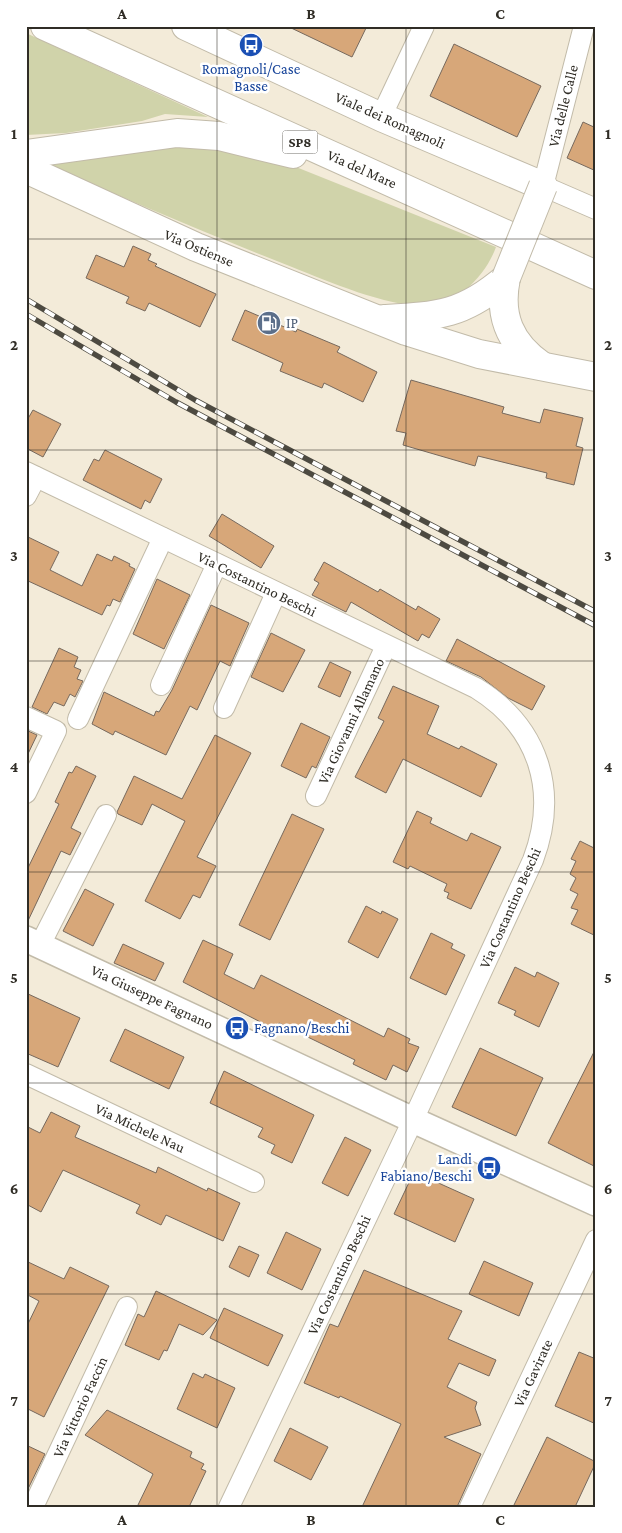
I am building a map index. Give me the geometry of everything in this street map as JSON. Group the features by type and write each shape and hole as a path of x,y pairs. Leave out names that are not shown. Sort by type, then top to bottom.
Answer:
{"main road":[{"name":"Via del Mare","path":"45,26 596,275"},
{"path":"88,26 181,89"},
{"name":"Viale dei Romagnoli","path":"186,26 381,117 543,186"},
{"path":"26,154 166,133 208,134 287,152 420,195"},
{"name":"Via Ostiense","path":"26,169 196,247 375,319 445,344 543,367 596,377"},
{"name":"Via Ostiense","path":"543,186 506,278 503,305 507,328 518,346 543,367"},
{"name":"Via Ostiense","path":"375,319 452,311 479,299 506,278"}],"street":[{"path":"381,117 424,26"},
{"name":"Via delle Calle","path":"543,186 584,26"},
{"name":"Viale dei Romagnoli","path":"543,186 596,209"},
{"path":"26,496 31,475"},
{"name":"Via Costantino Beschi","path":"31,475 476,688 507,710 522,728 533,751 545,800 541,835 533,860 413,1120 229,1507"},
{"path":"78,719 163,538"},
{"path":"161,685 217,564"},
{"path":"224,708 276,592"},
{"name":"Via Giovanni Allamano","path":"316,796 386,646"},
{"path":"26,717 56,731 26,793"},
{"path":"33,942 106,815"},
{"name":"Via Giuseppe Fagnano","path":"33,942 413,1120 596,1203"},
{"name":"Via Michele Nau","path":"26,1074 254,1182"},
{"name":"Via Gavirate","path":"470,1507 596,1240"},
{"name":"Via Vittorio Faccin","path":"33,1507 127,1307"}],"green space":[{"path":"26,33 208,117 165,114 142,121 66,133 26,135"},
{"path":"190,140 276,159 496,247 478,278 459,295 437,305 409,305 375,298 340,286 167,216 44,163"}],"building":[{"path":"287,26 367,26 352,57"},
{"path":"454,44 541,86 517,137 430,96"},
{"path":"583,122 596,128 596,171 567,158"},
{"path":"133,246 151,254 148,260 157,264 155,266 216,294 200,327 149,303 145,311 126,303 129,297 86,278 96,255 124,267"},
{"path":"245,310 296,332 297,329 340,347 337,352 377,372 363,402 324,383 322,388 280,371 283,363 232,340"},
{"path":"411,380 504,407 502,413 540,423 544,409 583,418 576,446 583,448 574,485 546,478 547,473 478,456 475,466 403,445 406,433 396,431"},
{"path":"33,410 61,424 43,457 26,448 26,422"},
{"path":"105,450 162,479 150,503 145,500 141,509 83,480 94,459 99,461"},
{"path":"222,514 274,546 261,568 209,536"},
{"path":"26,536 59,552 50,570 82,586 97,554 112,561 114,556 130,564 129,566 135,569 120,602 113,599 110,606 107,605 102,615 26,580"},
{"path":"324,562 378,592 380,589 416,610 418,606 440,619 429,638 422,634 418,641 351,602 346,612 312,595 319,583 314,580"},
{"path":"157,579 190,595 164,649 133,634"},
{"path":"211,605 249,623 230,666 220,661 197,710 190,706 166,755 115,731 113,735 92,724 104,692 154,716 156,711 159,712 172,690"},
{"path":"271,633 305,650 283,692 251,677"},
{"path":"457,639 545,686 532,710 508,698 481,677 446,661"},
{"path":"59,648 78,657 74,667 81,670 77,679 83,681 75,697 70,694 64,706 54,702 47,714 32,707"},
{"path":"330,662 351,672 340,697 318,687"},
{"path":"393,686 439,706 427,734 459,749 461,746 497,764 481,797 403,759 386,793 355,777 384,721 378,718"},
{"path":"301,723 330,737 316,768 312,766 306,778 281,766"},
{"path":"26,730 37,735 26,758"},
{"path":"215,735 251,753 197,857 216,866 200,898 193,895 180,919 145,901 185,821 152,804 142,825 117,812 134,776 182,799"},
{"path":"76,766 96,776 71,828 81,833 70,855 61,851 26,925 26,872 59,804 55,802 69,772 72,773"},
{"path":"417,811 432,818 430,823 467,841 471,833 501,847 471,909 447,898 449,893 444,891 447,884 410,866 408,869 393,862"},
{"path":"292,814 324,829 270,940 239,925"},
{"path":"580,841 596,849 596,936 571,924 578,910 571,908 578,894 570,890 576,878 570,874 576,861 571,859"},
{"path":"85,889 114,904 93,946 63,931"},
{"path":"366,906 381,914 382,911 398,919 378,958 348,942"},
{"path":"431,933 453,944 451,948 465,955 446,995 410,978"},
{"path":"203,940 233,954 224,974 254,989 261,975 384,1037 388,1028 410,1039 408,1043 419,1047 407,1072 393,1065 386,1080 353,1064 355,1060 279,1023 276,1030 183,982"},
{"path":"123,944 164,963 155,981 114,963"},
{"path":"515,967 535,977 537,972 559,983 539,1027 514,1015 516,1011 498,1003"},
{"path":"26,993 80,1018 58,1067 26,1053"},
{"path":"125,1029 184,1057 169,1089 110,1061"},
{"path":"480,1048 543,1078 516,1136 452,1107"},
{"path":"596,1048 596,1167 548,1143"},
{"path":"224,1071 314,1115 292,1163 271,1153 275,1145 258,1137 263,1128 210,1103"},
{"path":"51,1112 80,1126 75,1137 156,1173 158,1167 207,1191 208,1188 240,1203 223,1241 166,1215 161,1225 136,1213 140,1205 63,1170 41,1212 26,1204 26,1126 40,1133"},
{"path":"345,1137 371,1150 348,1196 322,1183"},
{"path":"414,1172 474,1199 455,1242 394,1214"},
{"path":"286,1232 321,1249 302,1290 267,1273"},
{"path":"239,1246 259,1255 249,1277 229,1267"},
{"path":"26,1261 64,1279 70,1267 109,1286 44,1417 26,1408 26,1328 39,1301 26,1294"},
{"path":"484,1261 533,1283 519,1316 469,1294"},
{"path":"364,1270 462,1311 448,1339 496,1360 489,1376 459,1363 447,1387 477,1402 475,1408 481,1425 444,1437 481,1454 457,1507 362,1507 401,1424 340,1396 339,1398 304,1383 330,1324 338,1327"},
{"path":"156,1291 217,1320 203,1335 179,1324 167,1351 164,1350 159,1360 125,1345 138,1314 144,1317"},
{"path":"224,1308 283,1335 268,1366 210,1338"},
{"path":"579,1352 596,1359 596,1424 555,1406"},
{"path":"193,1373 203,1378 205,1374 235,1388 217,1428 177,1409"},
{"path":"107,1410 192,1452 190,1457 204,1464 201,1469 206,1471 189,1507 137,1507 153,1474 85,1435"},
{"path":"290,1428 328,1447 311,1480 274,1461"},
{"path":"547,1437 596,1462 575,1507 513,1507"},
{"path":"26,1445 45,1454 26,1493"}],"railway":[{"path":"26,299 195,400 596,612"},
{"path":"26,314 176,402 596,626"}],"place":[{"name":"Romagnoli/Case Basse","path":"251,45"},
{"name":"IP","path":"269,323"},
{"name":"Fagnano/Beschi","path":"237,1028"},
{"name":"Landi Fabiano/Beschi","path":"489,1168"}]}
